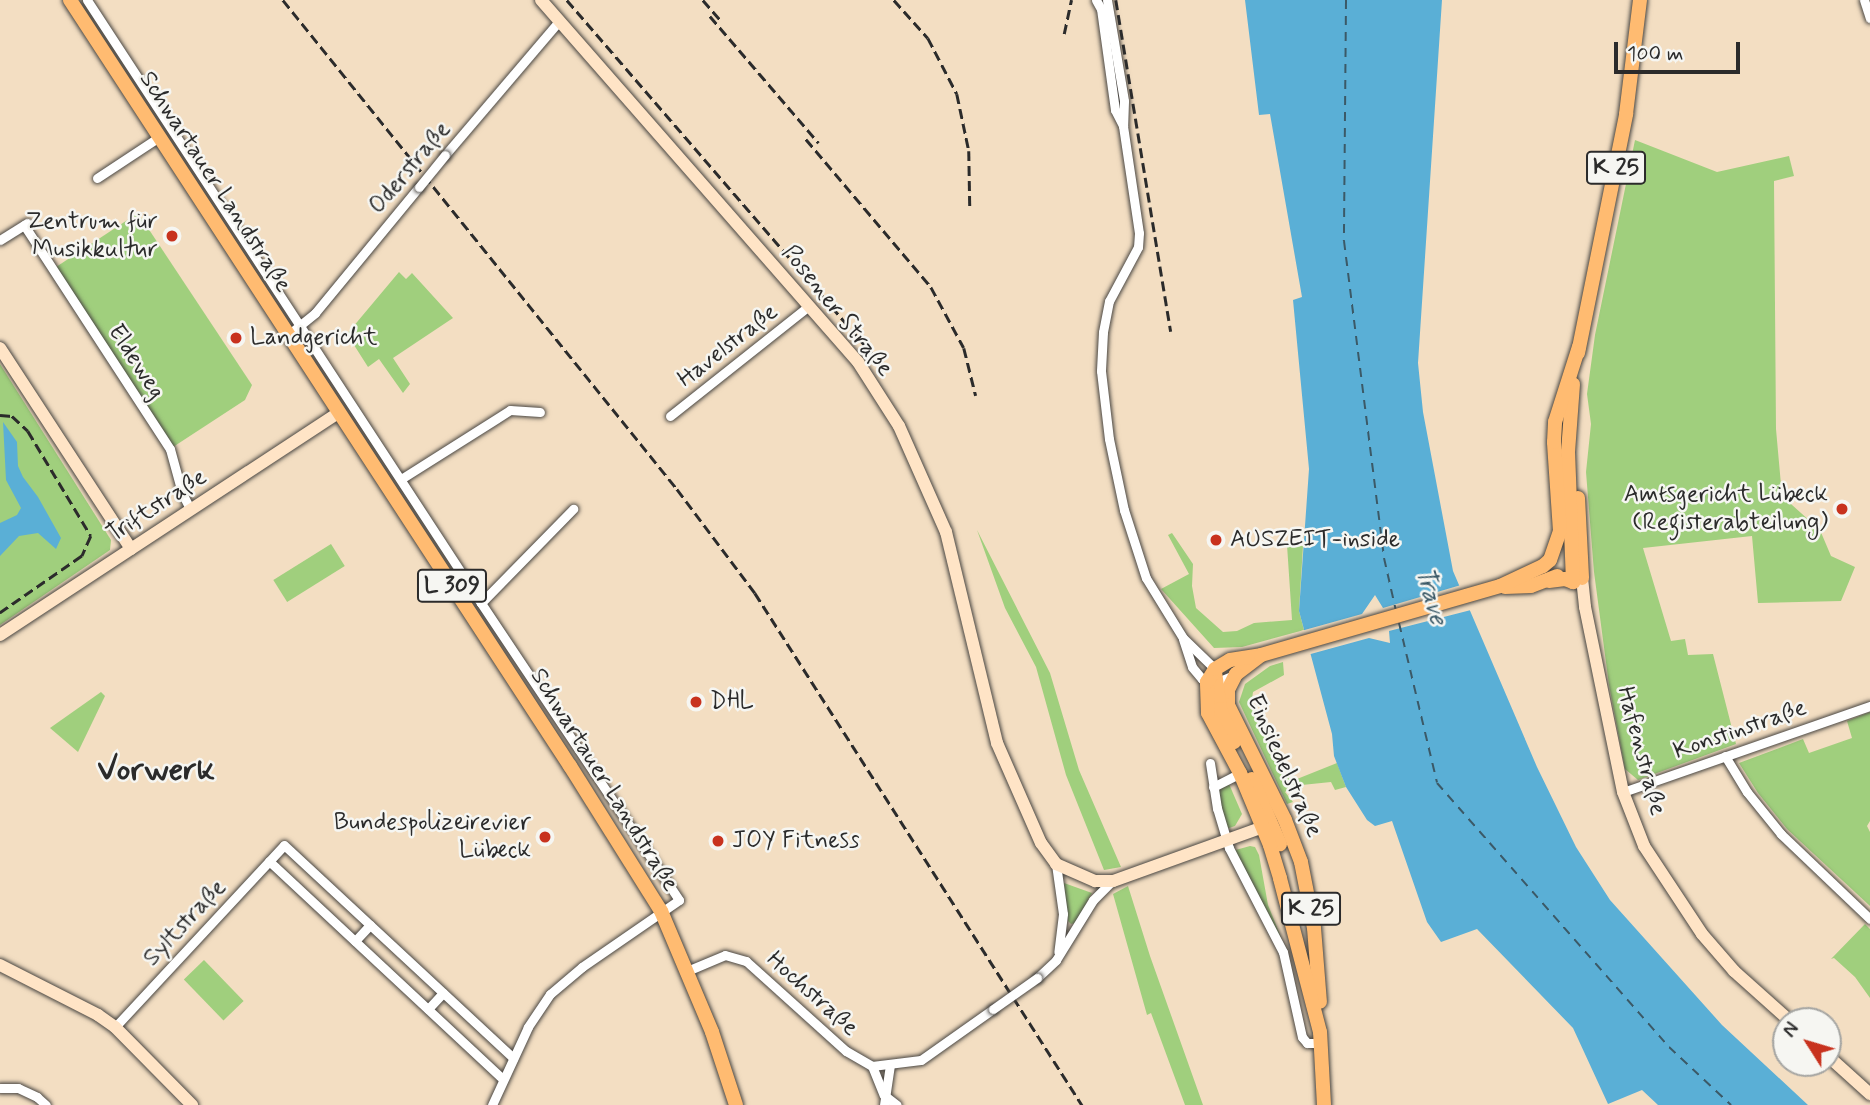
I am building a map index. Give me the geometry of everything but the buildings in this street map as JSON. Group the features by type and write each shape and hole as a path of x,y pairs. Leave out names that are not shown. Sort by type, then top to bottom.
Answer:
{"main road":[{"name":"Schwartauer Landstraße","path":"70,0 570,766 661,911"},
{"name":"K 25","path":"1212,678 1239,657 1261,656 1500,586 1535,571 1550,560 1560,531 1555,422 1580,340 1626,114 1640,0"},
{"name":"Hafenstraße","path":"1578,580 1571,565 1569,412 1580,340"},
{"name":"Hafenstraße","path":"1578,580 1581,545 1575,442 1580,340"},
{"name":"K 25","path":"1549,581 1571,565 1581,545"},
{"path":"1550,560 1559,558 1571,565"},
{"name":"K 25","path":"1500,586 1518,587 1549,581 1578,580"},
{"name":"Einsiedelstraße","path":"1261,656 1236,674 1228,690 1228,705 1274,823 1320,1002 1324,1105"},
{"name":"Einsiedelstraße","path":"1212,678 1208,713 1240,773 1274,823"},
{"name":"Einsiedelstraße","path":"1212,678 1226,727 1274,823 1280,878 1321,1038"},
{"name":"L 309","path":"661,911 687,971 736,1105"}],"street":[{"name":"Schwartauer Landstraße","path":"87,0 481,604 670,884 679,900 661,911"},
{"name":"Posener Straße","path":"541,0 858,362 899,426 923,477 955,563 997,743 1041,843 1056,864 1063,914 1063,936 1056,960"},
{"path":"1096,0 1101,9 1115,110 1123,126"},
{"path":"1107,0 1124,101 1123,126"},
{"path":"1864,0 1870,18"},
{"name":"Oderstraße","path":"288,335 301,327 559,21"},
{"name":"Einsiedelstraße","path":"1123,126 1139,233 1138,247 1109,301 1103,332 1101,371 1109,439 1115,474 1136,552 1155,595 1212,678"},
{"path":"97,178 159,137"},
{"name":"Eldeweg","path":"0,240 25,224 170,449 181,493 190,509"},
{"name":"Havelstraße","path":"670,416 809,306"},
{"path":"0,348 131,549"},
{"path":"401,479 510,410 540,412"},
{"name":"Triftstraße","path":"0,635 338,413"},
{"path":"481,604 573,509"},
{"name":"Hafenstraße","path":"1578,580 1623,792 1644,846 1702,934 1734,971 1774,1007"},
{"name":"Einsiedelstraße","path":"1183,638 1195,672 1212,678 1236,674"},
{"name":"Konstinstraße","path":"1623,792 1870,706"},
{"path":"1725,756 1747,792 1781,834 1870,919"},
{"path":"1210,763 1226,839 1283,952 1302,1037 1307,1043 1321,1038"},
{"name":"Einsiedelstraße","path":"1213,787 1240,773"},
{"path":"1056,864 1095,881 1119,879 1274,823"},
{"name":"Syltstraße","path":"115,1027 284,845 370,925"},
{"path":"269,861 503,1079"},
{"name":"Hochstraße","path":"687,971 725,956 746,961 846,1052 872,1066 921,1060 1037,978 1056,960 1093,900 1119,879"},
{"path":"492,1105 537,1011 550,994 582,967 661,911"},
{"path":"355,941 370,925 513,1058"},
{"path":"0,965 98,1015 115,1027 192,1105"},
{"path":"428,1009 443,993"},
{"path":"884,1100 890,1065"},
{"name":"Hochstraße","path":"872,1066 884,1100 897,1105"},
{"path":"1842,1069 1870,1094"},
{"path":"0,1088 18,1088 37,1097 46,1105"}],"green space":[{"path":"1635,140 1717,172 1789,156 1794,176 1774,181 1776,429 1782,496 1820,530 1831,556 1855,567 1841,601 1758,603 1752,536 1643,548 1671,641 1685,639 1688,655 1713,654 1736,744 1638,780 1625,769 1609,685 1594,572 1586,472 1591,424 1587,394 1595,335"},
{"path":"138,213 252,385 245,400 170,449 53,269"},
{"path":"399,272 406,279 412,273 453,318 393,358 410,384 403,393 379,359 368,367 347,334"},
{"path":"0,364 111,540 110,550 0,625"},
{"path":"977,530 1050,673 1079,770 1121,867 1104,870 1066,775 1036,667 1005,608"},
{"path":"1172,533 1193,564 1192,586 1196,608 1223,632 1237,631 1254,623 1292,620 1287,545 1303,546 1299,611 1304,630 1242,647 1214,648 1161,589 1189,574 1168,535"},
{"path":"331,544 345,566 287,602 273,580"},
{"path":"1283,662 1284,675 1253,692 1251,706 1256,721 1280,755 1276,764 1292,781 1337,763 1346,787 1335,790 1331,782 1292,786 1285,792 1293,802 1287,804 1239,702 1245,684 1270,666"},
{"path":"101,692 105,696 78,752 50,728"},
{"path":"1870,712 1870,821 1867,826 1870,832 1870,906 1787,829 1758,793 1739,763 1803,739 1809,753 1852,738 1847,721"},
{"path":"1229,784 1242,814 1235,826 1226,829 1217,794 1222,787"},
{"path":"1255,847 1259,855 1268,905 1283,942 1232,851"},
{"path":"1064,883 1092,893 1075,923 1071,924 1068,921"},
{"path":"1128,886 1203,1105 1185,1105 1151,1013 1147,1015 1113,894"},
{"path":"1865,924 1870,929 1870,998 1855,977 1834,958 1831,959"},
{"path":"204,960 244,1001 223,1020 184,979"}],"water":[{"name":"Trave","path":"1245,0 1442,0 1418,363 1423,412 1453,571 1537,767 1576,847 1610,900 1722,1025 1772,1072 1772,1077 1778,1077 1808,1105 1658,1105 1642,1090 1608,1104 1573,1028 1477,929 1441,942 1427,922 1392,821 1375,826 1367,820 1346,787 1334,756 1332,734 1299,611 1309,469 1293,300 1302,297 1270,114 1259,115"},
{"path":"3,422 17,442 18,466 23,477 38,497 61,538 56,549 38,533 19,536 0,556 0,523 17,515 21,508 6,480"}],"pier":[{"path":"1461,585 1471,610 1389,631 1390,643 1369,638 1307,655 1301,631 1362,614 1375,595 1383,608"}],"ferry route":[{"path":"1346,0 1344,241 1384,558 1396,611"},
{"path":"1399,623 1437,783 1669,1047 1731,1105"}],"railway":[{"path":"283,0 677,489 755,593 1082,1105"},
{"path":"567,0 874,356"},
{"path":"703,0 721,21"},
{"path":"894,0 928,38 957,94 969,151 970,207"},
{"path":"1064,34 1071,0"},
{"path":"1116,0 1171,331"},
{"path":"710,16 819,143"},
{"path":"806,139 931,287 964,348 976,396"},
{"path":"0,415 12,416 28,431 91,536 82,556 0,613"}],"place":[{"name":"Zentrum für Musikkultur","path":"172,236"},
{"name":"Landgericht","path":"236,338"},
{"name":"Amtsgericht Lübeck (Registerabteilung)","path":"1842,509"},
{"name":"AUSZEIT-inside","path":"1216,540"},
{"name":"DHL","path":"696,702"},
{"name":"Bundespolizeirevier Lübeck","path":"545,837"},
{"name":"JOY Fitness","path":"718,841"}],"district":[{"name":"Vorwerk","path":"156,770"}]}
